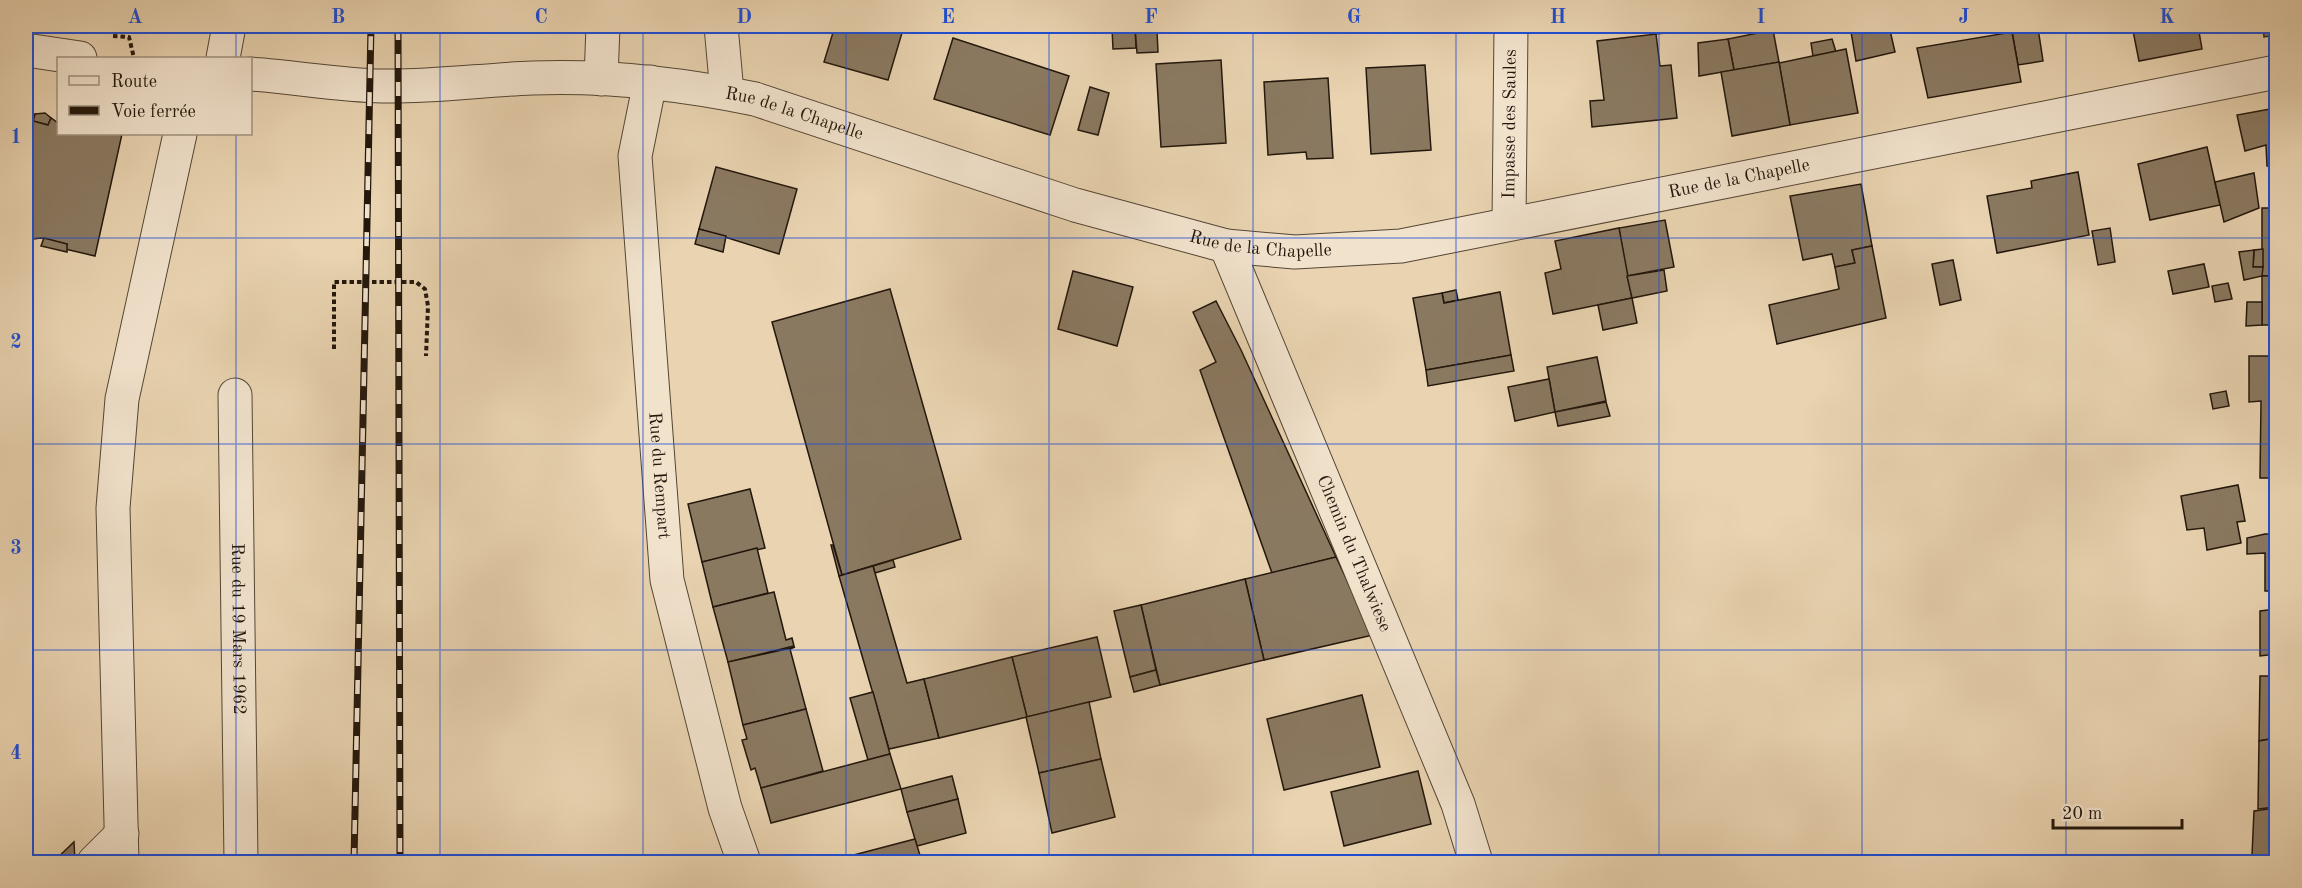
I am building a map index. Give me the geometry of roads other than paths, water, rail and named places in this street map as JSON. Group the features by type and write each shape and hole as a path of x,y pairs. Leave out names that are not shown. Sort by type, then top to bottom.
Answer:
{"street":[{"path":"223,57 229,26"},
{"path":"601,79 603,26"},
{"path":"721,26 727,93"},
{"name":"Impasse des Saules","path":"1509,223 1511,26"},
{"path":"26,50 73,57"},
{"name":"Rue de la Chapelle","path":"252,74 381,86 533,78 601,79 650,82 727,93 754,99 1075,205 1226,246 1295,252 1401,246 2277,72"},
{"name":"Rue du Rempart","path":"650,82 635,156 667,580 725,808 744,862"},
{"path":"94,862 122,848 113,508 122,399 180,135"},
{"name":"Chemin du Thalwiese","path":"1226,246 1458,804 1476,862"},
{"name":"Rue du 19 Mars 1962","path":"235,395 241,862"}],"railway":[{"path":"354,862 371,26"},
{"path":"398,26 400,862"}]}
